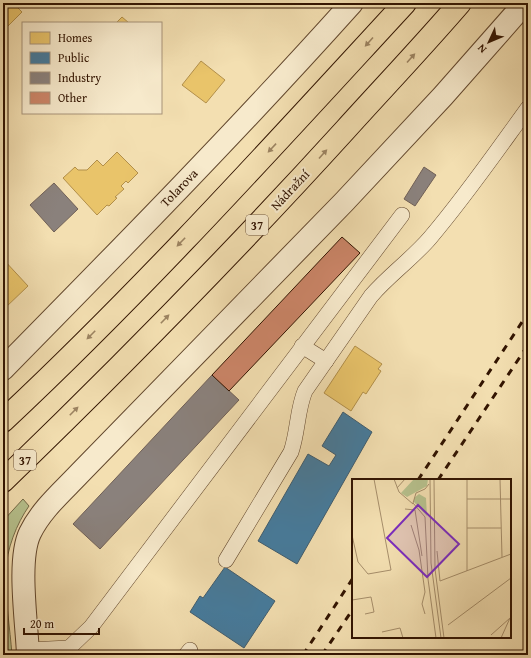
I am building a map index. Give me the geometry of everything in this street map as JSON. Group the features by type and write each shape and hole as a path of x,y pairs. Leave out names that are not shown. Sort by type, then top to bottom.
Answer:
{"main road":[{"path":"3,421 112,315 267,154 405,3"},
{"name":"Nádražní","path":"3,481 160,324 287,193 388,84 460,3"}],"street":[{"name":"Tolarova","path":"3,369 155,214 300,62 352,3"},
{"path":"28,653 24,553 30,533 47,508 344,202 443,96 525,3"}],"lane":[{"path":"226,560 291,452 294,444 301,401 305,391 371,296 379,286 406,263 430,238 475,182 528,108"},
{"path":"28,653 70,652 402,215"},
{"path":"302,346 326,361"}],"green space":[{"path":"23,499 29,506 20,520 13,537 6,564 6,593 12,655 3,655 3,521"}],"building: Homes":[{"path":"3,3 13,3 22,12 3,31"},
{"path":"122,17 128,22 117,22"},
{"path":"201,61 225,80 206,103 182,85"},
{"path":"117,152 138,173 128,183 126,181 121,186 124,189 115,197 117,198 97,215 63,178 75,167 78,170 87,170 97,160 103,166"},
{"path":"3,259 28,286 5,308 3,306"},
{"path":"355,346 382,364 378,369 381,371 366,394 363,392 351,411 324,393"}],"building: Public":[{"path":"343,412 372,432 297,564 258,541 308,454 329,466 336,455 322,446"},
{"path":"225,567 275,601 244,648 190,612 200,596 203,598"}],"building: Industry":[{"path":"424,167 436,175 415,206 404,199"},
{"path":"54,183 78,209 54,232 30,205"},
{"path":"212,375 239,400 100,549 73,524"}],"building: Other":[{"path":"342,237 360,253 229,391 212,375"}],"railway":[{"path":"419,479 528,313"},
{"path":"439,479 528,345"},
{"path":"303,655 352,580"},
{"path":"322,655 352,610"}]}
